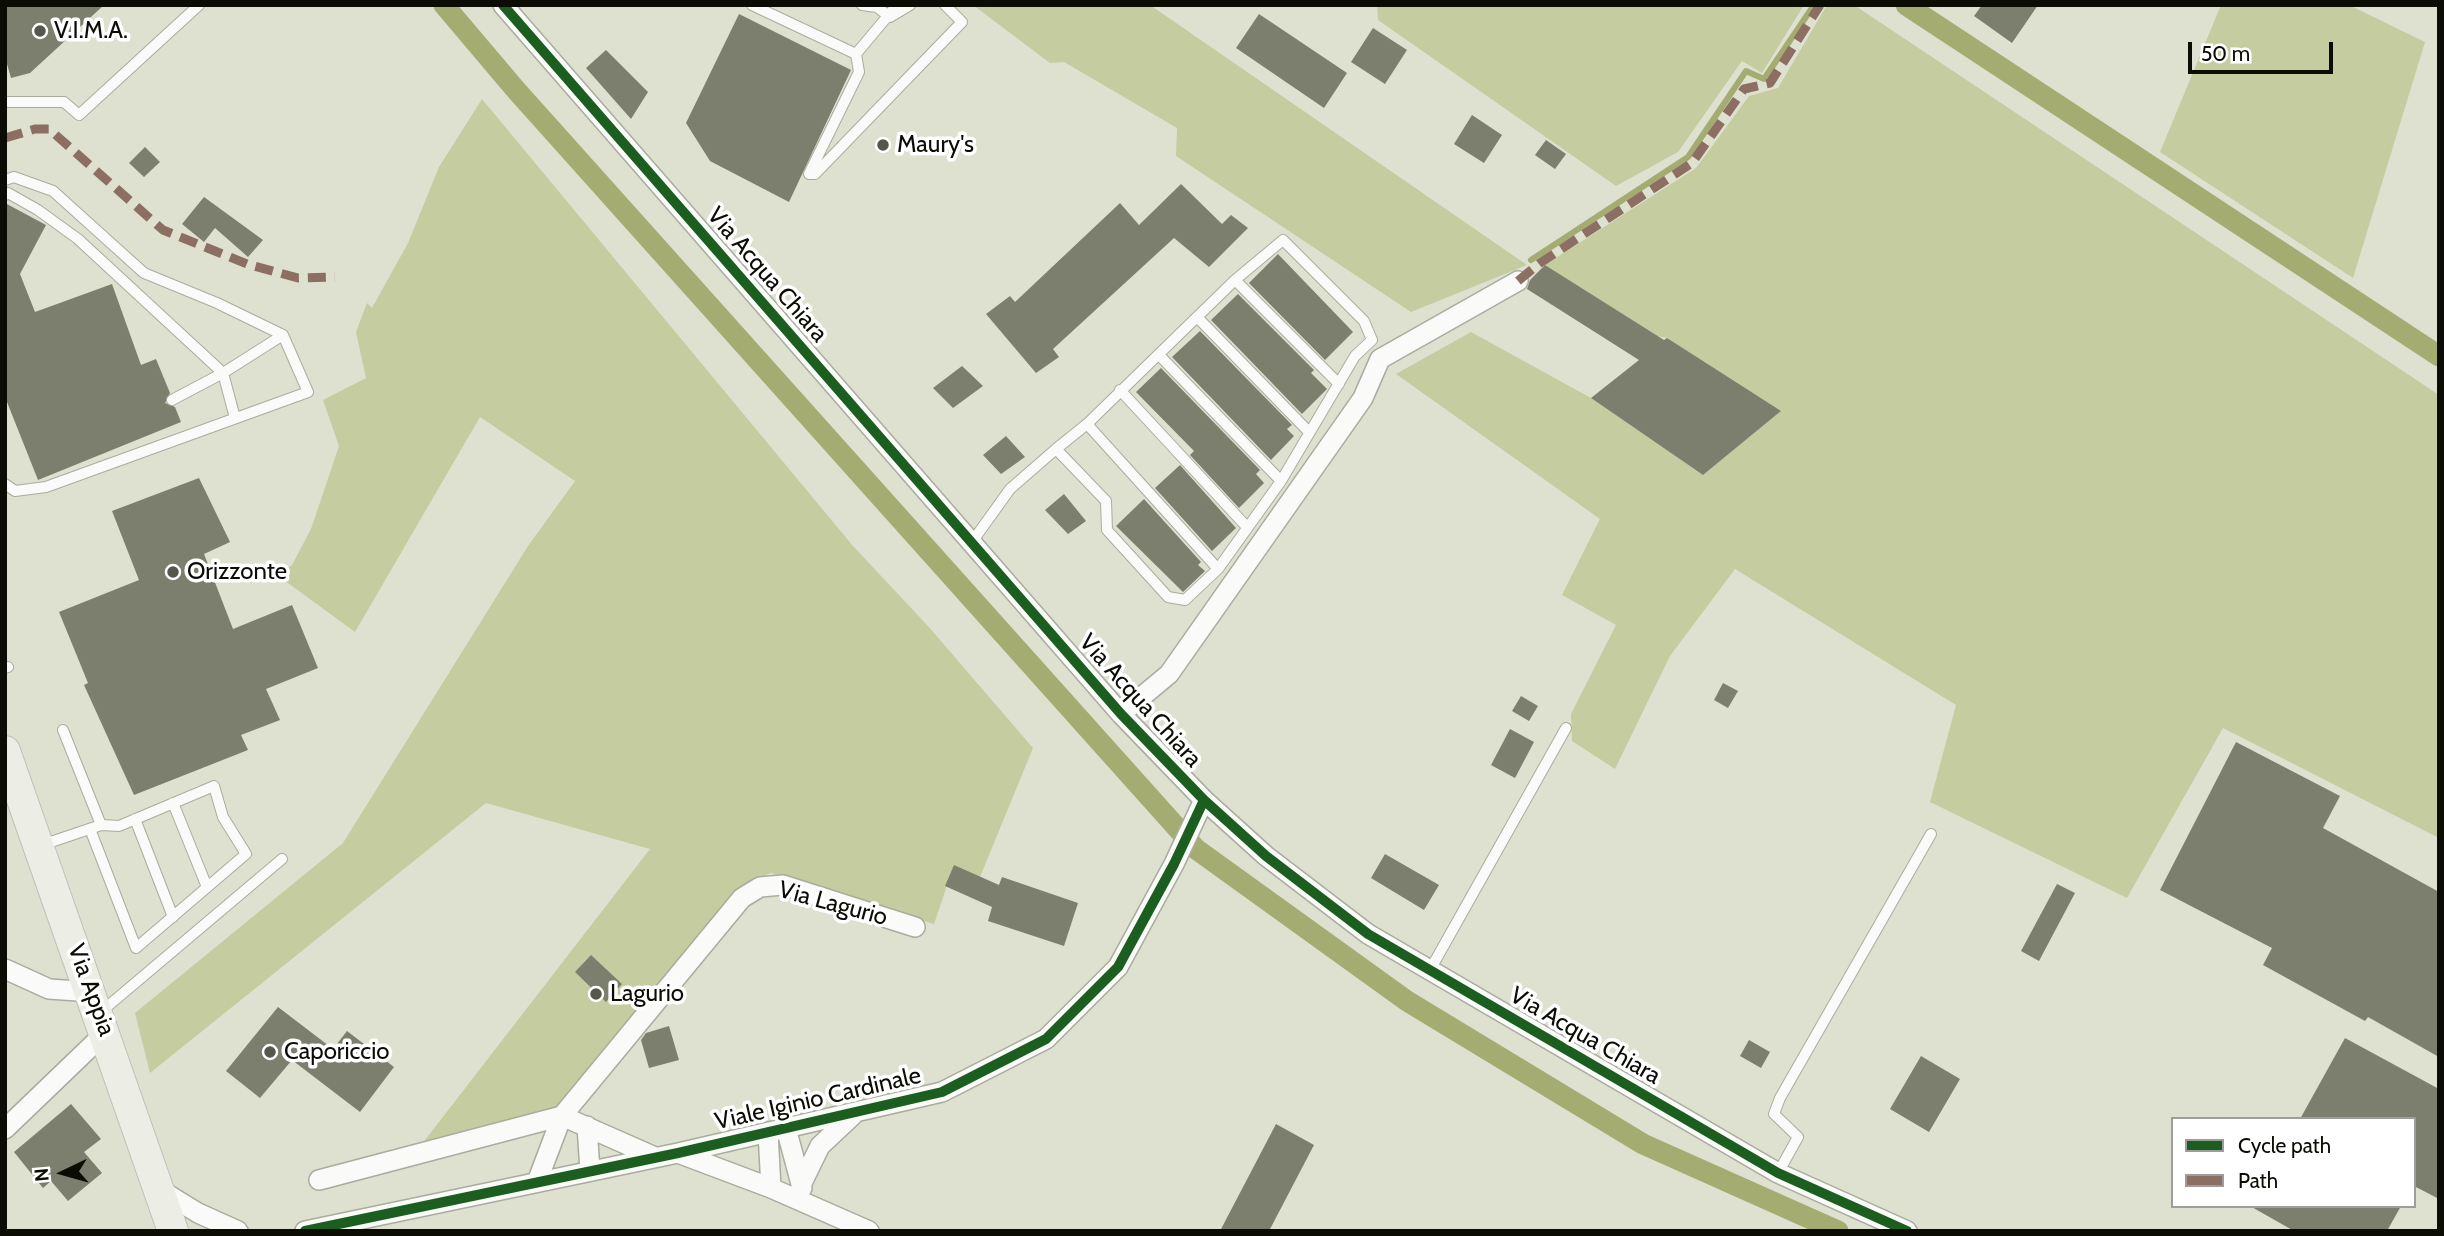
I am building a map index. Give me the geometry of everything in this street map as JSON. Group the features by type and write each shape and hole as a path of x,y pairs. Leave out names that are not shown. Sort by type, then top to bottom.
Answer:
{"main road":[{"name":"Via Appia","path":"5,751 99,1013 173,1231"}],"street":[{"name":"Via Acqua Chiara","path":"503,5 1121,714 1203,800 1266,856 1357,926 1430,970 1779,1172 1906,1231"},
{"path":"1121,714 1169,674 1363,398 1380,359 1518,281"},
{"name":"Viale Iginio Cardinale","path":"305,1231 853,1115 942,1092 1046,1039 1118,967 1174,864 1203,800"},
{"name":"Via Lagurio","path":"537,1182 554,1145 562,1116 742,898 760,887 783,885 915,927"},
{"path":"5,969 99,1013 5,1129"},
{"path":"804,1194 820,1146 853,1115"},
{"path":"318,1180 562,1116 655,1157"},
{"path":"581,1173 587,1126"},
{"path":"777,1130 804,1194"},
{"path":"771,1188 777,1130"},
{"path":"554,1145 581,1173"},
{"path":"678,1153 771,1188 804,1194 869,1231"},
{"path":"159,1189 231,1230"}],"lane":[{"path":"5,102 64,102 79,115 199,5"},
{"path":"751,5 856,54"},
{"path":"862,5 877,7 890,18"},
{"path":"890,18 897,5"},
{"path":"856,54 890,18 910,5"},
{"path":"856,54 859,72 809,174 815,174 962,22 945,5"},
{"path":"5,180 14,177 53,191 144,273 217,303 283,335 308,392 46,487 15,491 5,484"},
{"path":"5,195 8,193 38,210 78,239 223,373 235,418"},
{"path":"972,542 1010,489 1056,449 1087,424 1235,280 1283,240 1364,321 1372,340 1355,356 1281,481 1218,569 1185,600 1168,597 1107,530 1105,500 1056,449"},
{"path":"1235,280 1339,384"},
{"path":"1198,318 1309,432"},
{"path":"172,400 223,373 283,335"},
{"path":"1159,355 1281,481"},
{"path":"1120,390 1247,526"},
{"path":"1087,424 1218,569"},
{"path":"1430,970 1566,728"},
{"path":"63,730 101,825"},
{"path":"38,846 101,825 119,826 214,786 223,817 246,854 136,948 90,829"},
{"path":"173,803 207,887"},
{"path":"135,819 173,916"},
{"path":"1779,1172 1798,1138 1774,1114 1780,1098 1931,834"},
{"path":"99,1013 282,859"}],"green space":[{"path":"973,5 1150,5 1527,265 1411,312 1176,156 1177,128 1064,62 1050,63"},
{"path":"1377,5 1804,5 1762,73 1742,61 1678,152 1616,186 1378,20"},
{"path":"1827,5 1854,5 2439,395 2439,838 2223,728 2127,898 1930,802 1956,705 1735,569 1670,656 1615,769 1572,741 1571,714 1616,625 1562,595 1600,519 1396,374 1471,332 1591,398 1703,475 1780,412 1667,338 1657,336 1545,265 1696,168 1749,96 1778,88"},
{"path":"2221,5 2349,5 2425,42 2353,278 2160,152"},
{"path":"482,99 853,546 928,626 1033,748 980,877 954,865 934,924 771,873 748,882 560,1107 422,1144 650,849 486,803 150,1073 135,1013 343,843 528,546 575,481 480,417 355,632 277,575 292,565 311,529 339,446 323,400 366,378 356,332 367,303 372,308 408,243 439,167"}],"building":[{"name":"V.I.M.A.","path":"5,5 104,5 30,73 11,78 5,57"},
{"path":"1982,5 2038,5 2012,43 1974,16"},
{"path":"739,14 851,70 789,202 710,161 686,123"},
{"path":"1259,14 1347,73 1324,108 1236,48"},
{"path":"1373,28 1407,50 1385,84 1351,62"},
{"path":"606,50 648,92 631,119 586,68"},
{"path":"1472,115 1502,135 1484,163 1454,144"},
{"path":"1546,140 1566,154 1555,169 1535,155"},
{"path":"145,147 160,162 144,177 129,163"},
{"path":"1181,184 1222,224 1231,215 1248,228 1209,267 1174,238 1053,349 1059,357 1036,373 986,314 1010,296 1015,302 1120,203 1139,225"},
{"path":"204,197 263,240 248,257 215,228 204,242 182,224"},
{"path":"5,203 46,225 20,274 35,312 112,284 141,365 156,359 170,393 165,403 175,407 181,422 38,480 5,397"},
{"path":"1278,254 1353,332 1325,360 1249,283"},
{"path":"1545,265 1664,340 1667,338 1781,411 1703,475 1591,398 1639,360 1527,289 1530,280"},
{"path":"1238,294 1314,370 1311,373 1327,389 1302,414 1211,320"},
{"path":"1200,331 1292,425 1287,429 1294,436 1271,460 1172,357"},
{"path":"962,366 983,386 953,408 933,388"},
{"path":"1161,368 1260,470 1256,474 1264,483 1239,508 1190,455 1194,451 1136,392"},
{"path":"1006,436 1025,457 1001,474 983,455"},
{"path":"1180,465 1236,528 1212,551 1155,488"},
{"path":"199,478 230,542 204,554 233,629 292,605 318,668 266,689 280,720 241,735 248,750 134,795 84,685 88,683 59,612 139,580 112,511"},
{"path":"1064,494 1086,521 1068,534 1045,510"},
{"path":"1144,499 1201,562 1198,565 1205,571 1183,592 1116,526"},
{"path":"1723,683 1738,691 1728,708 1714,700"},
{"path":"1521,696 1538,706 1529,721 1512,711"},
{"path":"1510,729 1534,742 1515,778 1491,765"},
{"path":"2236,742 2340,796 2323,828 2439,892 2439,1057 2368,1017 2365,1021 2263,965 2272,948 2160,890"},
{"path":"1385,854 1439,885 1424,910 1371,878"},
{"path":"954,865 999,885 1002,877 1078,903 1064,946 988,921 992,907 945,886"},
{"path":"2057,884 2075,893 2039,961 2021,951"},
{"path":"591,955 622,984 606,1002 575,972"},
{"path":"278,1007 333,1049 347,1031 394,1067 360,1112 292,1060 260,1098 226,1071"},
{"path":"669,1026 679,1060 649,1068 641,1040 646,1033"},
{"path":"2345,1038 2439,1089 2439,1199 2416,1187 2416,1117 2301,1117"},
{"path":"1749,1040 1770,1052 1761,1068 1740,1056"},
{"path":"1921,1056 1960,1079 1929,1132 1890,1109"},
{"path":"71,1104 101,1139 84,1152 102,1173 68,1201 51,1181 43,1188 14,1152"},
{"path":"1276,1124 1314,1145 1269,1231 1220,1231"},
{"path":"2254,1208 2400,1208 2387,1231 2294,1231"}],"waterway":[{"path":"444,5 516,90 1196,849 1407,1001 1643,1144 1838,1231"},
{"path":"1531,260 1688,157 1746,71 1764,79 1814,5"},
{"path":"1906,5 2439,356"}],"marked path":[{"path":"1518,281 1540,263 1692,163 1744,89 1770,83 1820,5"},
{"path":"5,138 35,129 49,129 163,230 247,264 298,278 335,277"}],"cycle path":[{"path":"503,5 1121,714 1204,800 1266,856 1368,934 1778,1173 1907,1231"},
{"path":"305,1231 678,1153 942,1092 1046,1039 1118,967 1174,864 1204,800"}],"place":[{"name":"V.I.M.A.","path":"40,31"},
{"name":"Maury's","path":"883,145"},
{"name":"Orizzonte","path":"173,572"},
{"name":"Lagurio","path":"596,994"},
{"name":"Caporiccio","path":"270,1052"}]}
